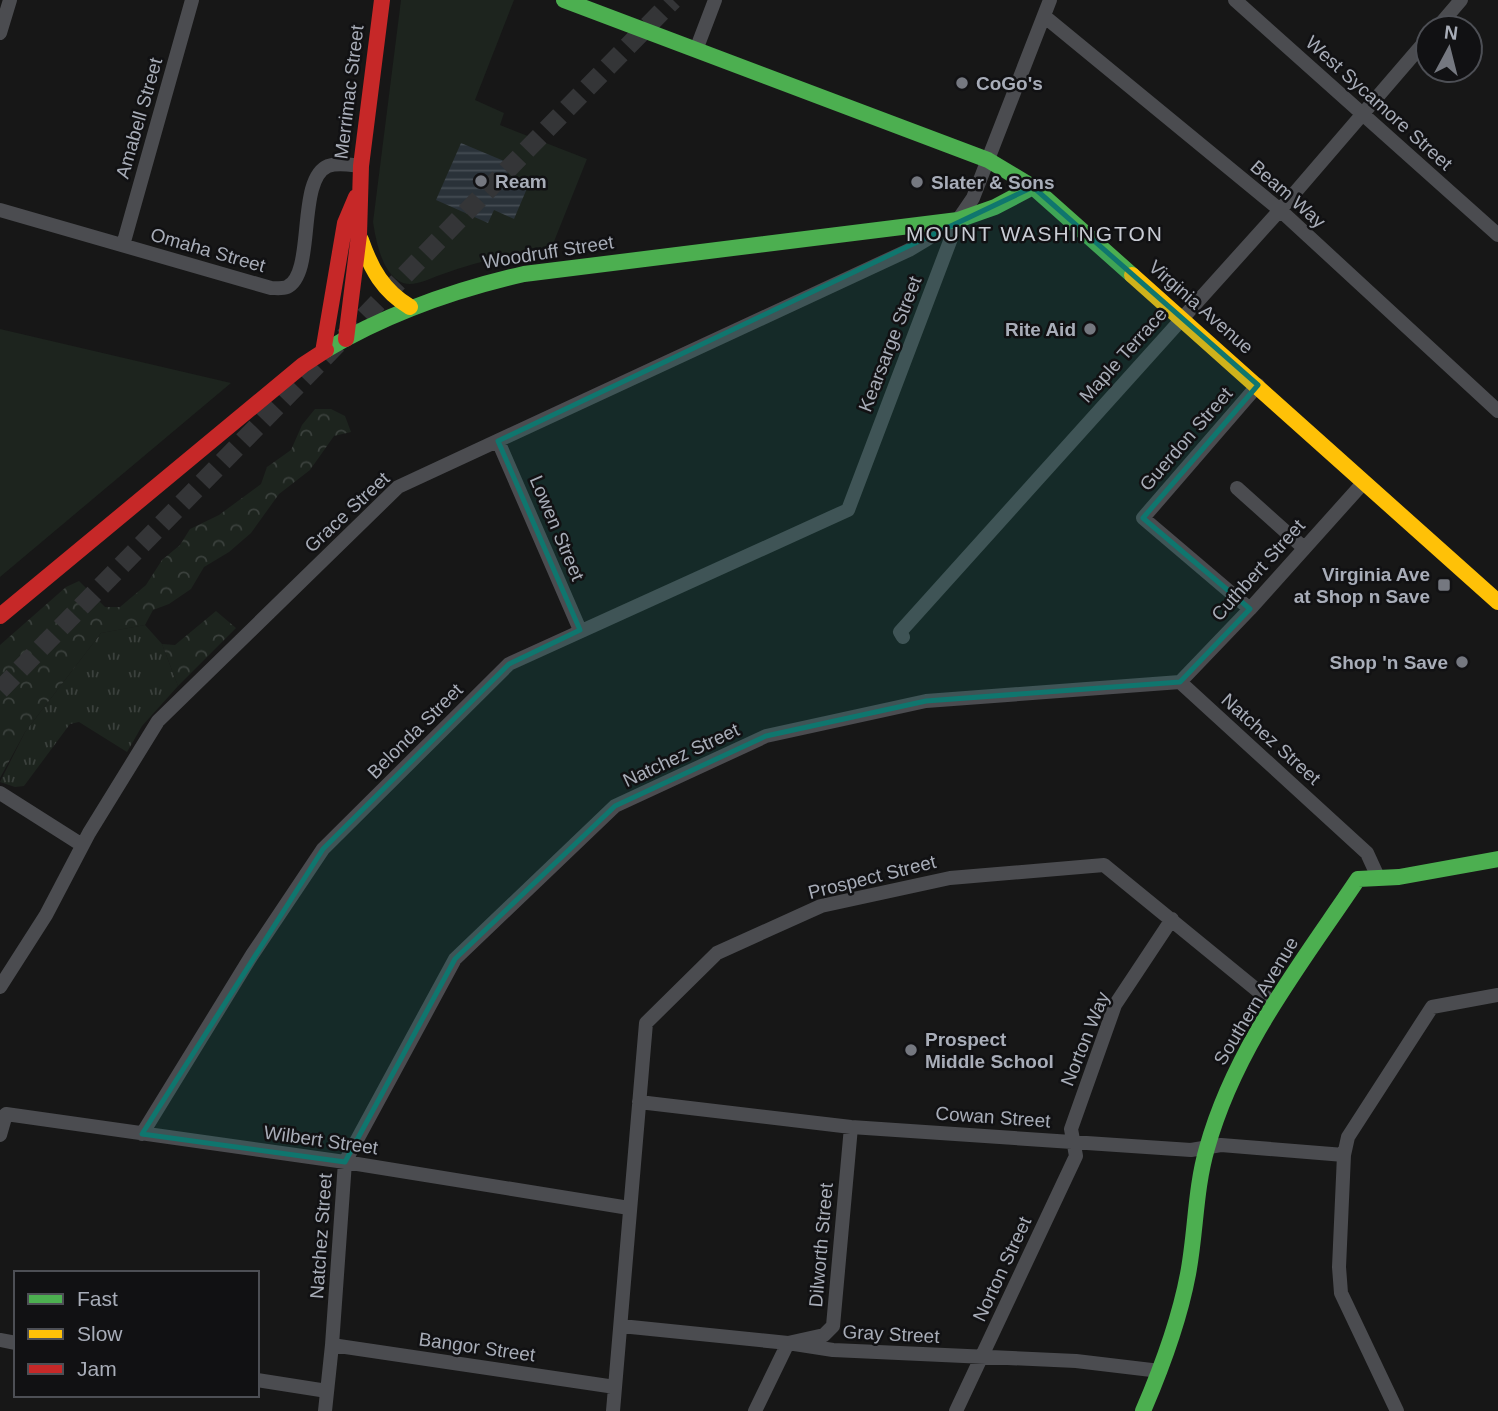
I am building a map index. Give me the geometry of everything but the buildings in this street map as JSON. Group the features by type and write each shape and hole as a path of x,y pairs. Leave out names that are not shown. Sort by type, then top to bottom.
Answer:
{"street":[{"path":"0,33 10,0"},
{"name":"Amabell Street","path":"123,246 192,0"},
{"name":"Merrimac Street","path":"346,339 359,234 361,166 382,0"},
{"name":"Virginia Avenue","path":"564,0 988,160 1033,187 1182,317 1498,602"},
{"path":"696,50 715,0"},
{"name":"Kearsarge Street","path":"848,510 958,220 973,198 1050,0"},
{"name":"West Sycamore Street","path":"1235,0 1498,235"},
{"path":"1449,14 1461,0"},
{"name":"Beam Way","path":"1044,16 1280,210 1498,411"},
{"name":"Maple Terrace","path":"901,635 1280,210 1414,55"},
{"name":"Omaha Street","path":"0,209 271,288 288,287 300,270 310,202 317,176 329,166 361,166"},
{"name":"Woodruff Street","path":"0,616 278,385 323,352 410,307 471,286 524,274 958,220 1033,187"},
{"name":"Merrimac Street","path":"323,352 345,223 359,190"},
{"name":"Grace Street","path":"0,987 46,915 82,845 158,721 398,487 909,250 958,220"},
{"path":"359,234 371,270 396,300 410,307"},
{"name":"Guerdon Street","path":"1250,609 1143,518 1258,385"},
{"name":"Lowen Street","path":"498,441 580,630"},
{"name":"Cuthbert Street","path":"1180,682 1364,482"},
{"path":"1237,488 1304,548"},
{"name":"Belonda Street","path":"142,1134 252,955 323,849 509,664 848,510"},
{"name":"Natchez Street","path":"325,1411 345,1162 455,959 615,806 766,736 926,701 1180,682 1367,853 1378,877"},
{"path":"0,793 82,845"},
{"name":"Southern Avenue","path":"1143,1411 1160,1371 1185,1290 1206,1148 1237,1066 1274,1004 1358,879 1399,877 1498,859"},
{"name":"Prospect Street","path":"613,1411 646,1023 717,953 821,906 950,878 1104,865 1274,1004"},
{"name":"Norton Way","path":"1073,1142 1070,1129 1115,1005 1172,919"},
{"path":"1397,1411 1341,1293 1339,1267 1344,1155 1348,1137 1432,1007 1498,995"},
{"name":"Cowan Street","path":"639,1102 851,1127 1191,1150 1221,1144 1344,1155"},
{"name":"Wilbert Street","path":"0,1135 6,1114 345,1162 629,1208"},
{"name":"Dilworth Street","path":"788,1343 824,1335 833,1326 851,1127"},
{"name":"Norton Street","path":"956,1411 1076,1156 1073,1142"},
{"name":"Gray Street","path":"621,1326 833,1350 1076,1361 1160,1371"},
{"path":"755,1411 788,1343"},
{"name":"Bangor Street","path":"332,1345 615,1387"},
{"path":"259,1380 327,1391"}],"highlighted area":[{"path":"1033,187 1258,385 1143,518 1250,609 1180,682 926,701 766,736 615,806 455,959 345,1162 142,1134 323,849 509,664 580,630 498,441"}],"green space":[{"path":"401,0 514,0 475,100 504,113 500,125 587,159 551,249 467,266 412,284 396,279 385,265 378,248 373,222"},
{"path":"0,329 231,383 0,577"},
{"path":"315,409 331,409 345,416 351,432 334,436 310,470 279,494 251,533 229,552 204,567 191,589 169,604 153,610 145,625 101,633 25,732 0,778 0,645 66,587 79,581 105,607 120,607 146,585 162,560 180,545 190,529 219,515 261,484 267,467 291,450 302,425"},
{"path":"216,611 236,628 178,686 162,644 175,645"},
{"path":"145,625 162,644 178,686 142,726 127,752 79,722 70,724 24,786 15,787 0,782 25,732 101,633"}],"shaded area":[{"name":"Ream","path":"461,143 511,164 506,177 528,186 514,219 494,210 488,223 436,200"}],"tunnel":[{"path":"0,690 673,0"}],"traffic: fast":[{"path":"564,0 988,160 1033,187 1132,275"},
{"path":"326,350 373,325 422,304 472,287 524,274 958,220 995,207 1033,187"},
{"path":"1143,1411 1180,1309 1191,1258 1203,1163 1219,1111 1252,1041 1293,975 1358,879 1399,877 1498,859"}],"traffic: slow":[{"path":"361,240 379,278 392,294 410,307"},
{"path":"1132,275 1498,602"}],"traffic: jam":[{"path":"346,339 359,235 361,166 382,0"},
{"path":"323,352 345,223 356,197"},
{"path":"0,616 303,365 326,350"}],"place":[{"name":"CoGo's","path":"962,83"},
{"name":"Ream","path":"481,181"},
{"name":"Slater & Sons","path":"917,182"},
{"name":"Rite Aid","path":"1090,329"},
{"name":"Virginia Ave at Shop n Save","path":"1444,585"},
{"name":"Shop 'n Save","path":"1462,662"},
{"name":"Prospect Middle School","path":"911,1050"}],"district":[{"name":"MOUNT WASHINGTON","path":"1035,233"}]}
